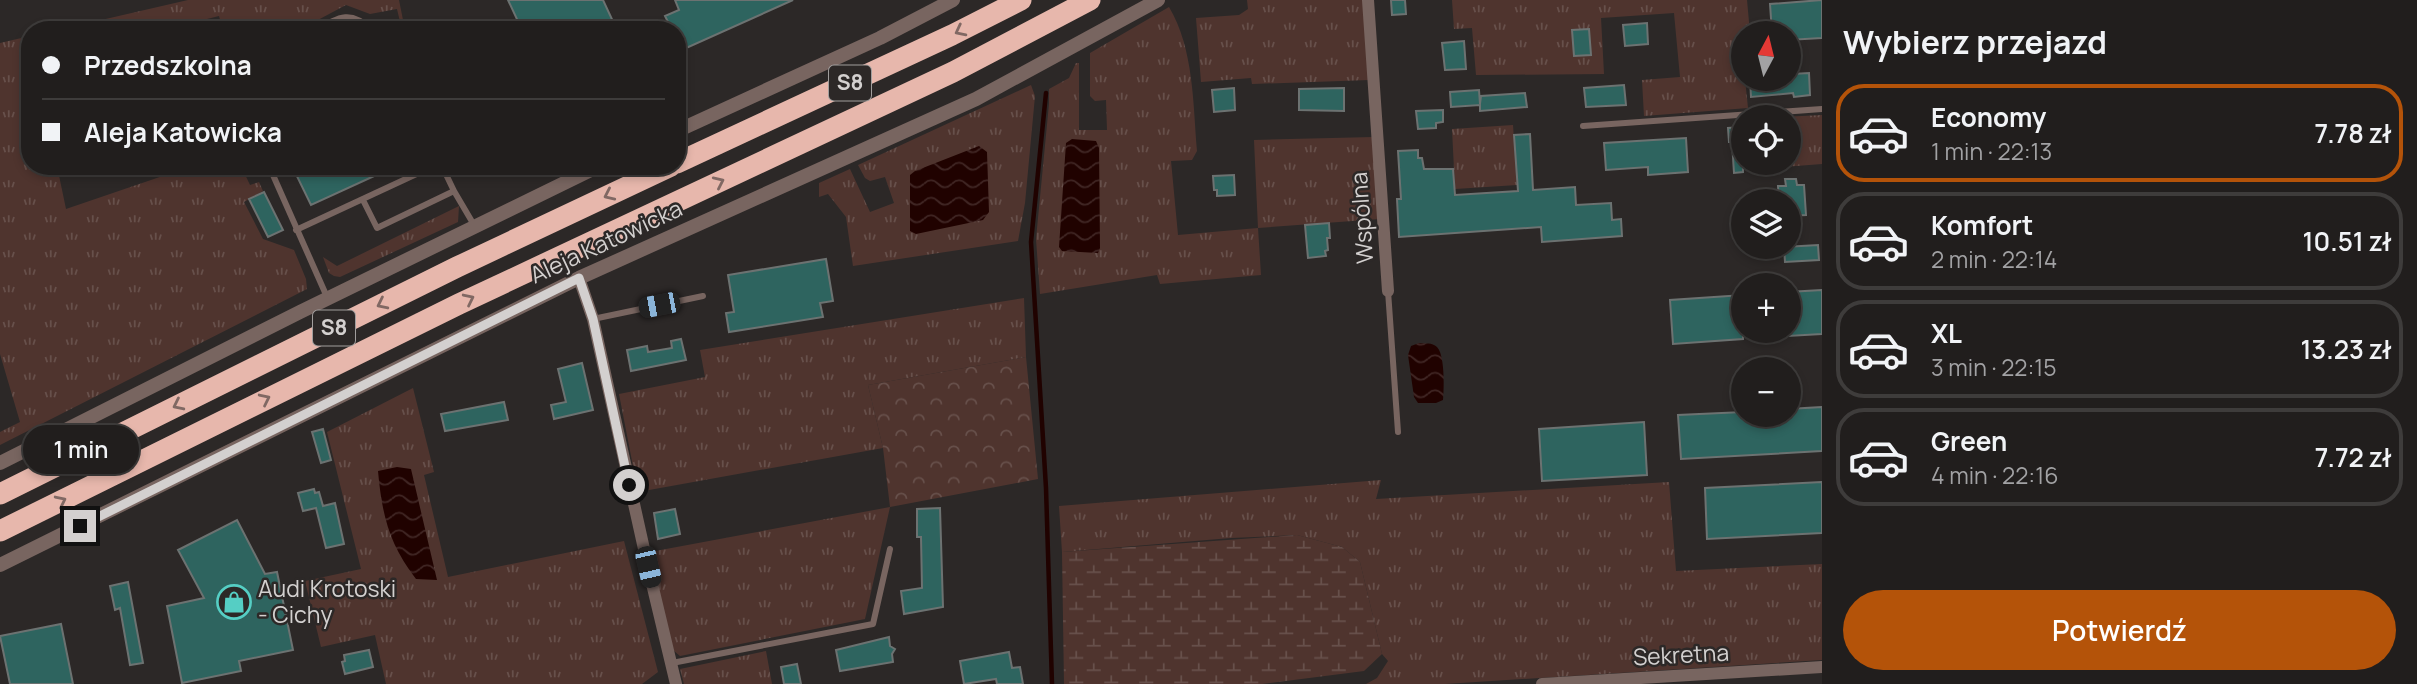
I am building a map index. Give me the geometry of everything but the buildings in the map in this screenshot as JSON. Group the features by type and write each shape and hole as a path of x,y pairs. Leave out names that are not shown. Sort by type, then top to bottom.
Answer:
{"highway":[{"name":"S8","path":"686,159 940,41 1021,0"},
{"name":"S8","path":"0,531 459,303 953,72 1090,0"},
{"name":"S8","path":"0,494 445,273 652,175"}],"street":[{"path":"686,127 880,38 953,0"},
{"name":"Aleja Katowicka","path":"0,565 579,278 976,99 1158,0"},
{"name":"Wspólna","path":"1368,0 1388,291"},
{"path":"0,463 581,175"},
{"path":"579,278 593,319 670,663 677,684"},
{"name":"Sekretna","path":"1542,684 1822,667"}],"lane":[{"path":"332,21 345,17 362,21"},
{"path":"1583,126 1822,109"},
{"path":"273,175 328,299"},
{"path":"296,230 416,175"},
{"path":"446,175 475,227"},
{"path":"363,200 377,228 454,191"},
{"name":"Wspólna","path":"1388,291 1398,432"},
{"path":"593,319 703,296"},
{"path":"670,663 873,624 891,549"}],"green space":[{"path":"188,0 399,0 403,21 400,21 397,9 370,14 346,5 316,21 220,21 219,16 203,21 97,21"},
{"path":"1247,0 1363,0 1369,80 1252,84 1251,78 1201,82 1196,18 1239,15 1248,9"},
{"path":"1452,0 1747,0 1749,21 1731,21 1731,91 1746,91 1748,105 1731,105 1731,109 1644,116 1642,80 1680,77 1674,13 1601,18 1604,74 1476,75 1472,28 1454,29"},
{"path":"1169,7 1188,59 1197,151 1192,160 1171,161 1178,235 1258,228 1261,275 1160,284 1157,275 1040,294 1036,239 1049,89 1069,78 1076,63 1079,63 1079,130 1107,130 1106,100 1095,101 1090,96 1090,53"},
{"path":"21,38 21,175 59,175 66,209 166,175 245,175 250,185 259,182 263,191 244,202 263,239 294,250 306,279 307,289 0,445 0,432 20,422 0,354 0,43"},
{"path":"1031,85 1035,96 1025,203 1018,241 853,266 846,217 828,194 819,197 819,183 850,169 870,212 894,203 885,177 870,181 865,178 858,165"},
{"path":"1822,115 1822,164 1801,166 1801,116"},
{"path":"1513,125 1517,185 1455,189 1452,129"},
{"path":"1374,137 1380,219 1258,228 1254,140"},
{"path":"459,206 458,222 340,277 329,273 323,257 337,266"},
{"path":"1024,298 1026,357 868,385 883,448 638,492 619,394 705,377 700,350"},
{"path":"1026,357 1038,479 890,507 883,448 868,385"},
{"path":"413,388 434,472 424,475 448,577 624,541 658,672 642,684 386,684 375,635 321,647 305,581 361,569 327,432"},
{"path":"1381,480 1376,499 1669,482 1676,571 1822,564 1822,660 1445,684 1366,684 1377,678 1388,661 1382,654 1360,562 1342,547 1297,535 1062,552 1059,506"},
{"path":"890,507 865,619 680,656 673,650 650,552"},
{"path":"1297,535 1342,547 1360,562 1382,654 1364,671 1262,684 1064,684 1062,552"},
{"path":"766,651 772,684 684,684 680,669"}],"water":[{"path":"1072,139 1096,141 1099,148 1098,253 1062,251 1059,247 1066,143"},
{"path":"979,146 987,152 989,212 983,220 916,234 910,231 910,175"},
{"path":"1419,343 1435,345 1440,351 1443,400 1436,403 1418,403 1414,397 1408,355 1411,346"},
{"path":"397,467 411,469 437,580 416,579 399,554 388,528 378,471"}],"waterway":[{"path":"1046,93 1031,242 1046,488 1052,684"}],"place":[{"name":"Audi Krotoski - Cichy","path":"234,602"}],"route":[{"path":"80,526 579,278 593,319 629,485"}]}
